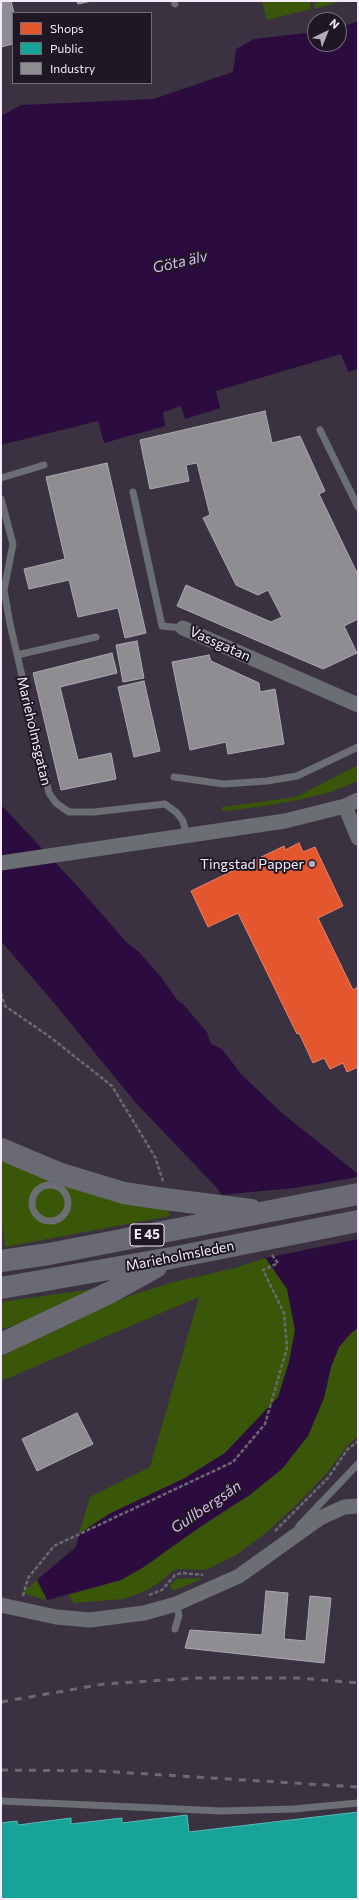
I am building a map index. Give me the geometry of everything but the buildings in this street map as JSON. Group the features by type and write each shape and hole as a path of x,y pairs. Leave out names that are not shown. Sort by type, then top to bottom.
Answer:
{"highway":[{"path":"1,1148 56,1179 124,1193 233,1212 266,1212 358,1194"},
{"name":"Marieholmsleden","path":"1,1261 233,1212"},
{"name":"Marieholmsleden","path":"1,1288 171,1258 262,1246 358,1221"},
{"path":"1,1344 111,1292 171,1258"}],"street":[{"name":"Vassgatan","path":"183,628 358,705"},
{"path":"1,863 66,855 285,821 351,803 358,838"},
{"path":"1,1605 56,1617 90,1620 144,1613 176,1604 239,1576 320,1518 344,1507 358,1506"}],"lane":[{"path":"320,430 358,507"},
{"path":"1,478 44,465"},
{"name":"Vassgatan","path":"133,492 162,626 183,628"},
{"name":"Marieholmsgatan","path":"1,499 13,544 4,590 10,624 49,793 56,803 69,812 94,812 165,804 177,812 183,821 187,836"},
{"path":"17,655 96,637"},
{"path":"174,777 224,784 267,781 297,776 358,747"},
{"path":"56,1179 65,1191 69,1203 68,1210 59,1219 46,1221 40,1219 32,1209 33,1196 41,1186 56,1179"},
{"path":"278,1549 358,1464"},
{"path":"175,1629 179,1615 176,1604"},
{"path":"1,1801 222,1811 294,1809 358,1803"}],"path":[{"path":"1,993 5,1006 50,1036 112,1086 155,1157 164,1186"},
{"path":"29,1600 22,1598 28,1578 54,1546 233,1462 265,1424 287,1348 284,1313 264,1270 278,1263 262,1246"},
{"path":"274,1532 328,1478 347,1450 358,1441"},
{"path":"143,1597 162,1590 175,1575 182,1573 208,1574"}],"green space":[{"path":"262,1 310,1 311,9 267,20"},
{"path":"314,1 343,1 315,9"},
{"path":"358,765 358,781 331,792 265,806 222,810 222,807 296,797"},
{"path":"1,1158 169,1209 170,1216 5,1247 1,1218"},
{"path":"266,1258 287,1289 295,1330 289,1362 279,1397 225,1453 185,1478 109,1514 79,1534 90,1497 150,1467 199,1297 1,1381 1,1357 78,1317 129,1296 170,1283 231,1269"},
{"path":"100,1288 26,1322 1,1329 1,1302"},
{"path":"358,1328 358,1436 347,1446 327,1473 298,1503 267,1532 236,1555 206,1570 176,1569 157,1584 143,1592 124,1599 74,1603 68,1595 121,1580 251,1494 324,1398 331,1367 339,1347 351,1333"},
{"path":"204,1578 173,1591 170,1585 177,1579"},
{"path":"37,1580 47,1600 22,1593"}],"water":[{"name":"Göta älv","path":"358,21 358,369 348,372 341,354 216,391 220,408 185,419 181,406 163,412 165,426 104,443 98,421 1,445 1,116 21,105 153,99 233,72 236,49 254,39 307,33 307,52 347,52 347,25"},
{"name":"Gullbergsån","path":"1,805 82,891 126,942 139,952 161,977 178,1001 183,1004 207,1032 211,1044 222,1049 241,1074 282,1113 358,1174 358,1328 351,1333 339,1347 331,1367 324,1398 308,1436 282,1469 251,1494 204,1524 144,1567 121,1580 47,1600 37,1580 76,1547 79,1534 109,1514 185,1478 225,1453 278,1397 289,1362 295,1330 287,1289 217,1188 136,1103 1,941"}],"pier":[{"path":"358,1177 358,1239 266,1258 220,1195 294,1188"}],"railway":[{"path":"1,1702 104,1684 197,1678 298,1678 358,1683"},
{"path":"1,1770 99,1771 358,1787"}],"place":[{"name":"Tingstad Papper","path":"312,864"}]}
